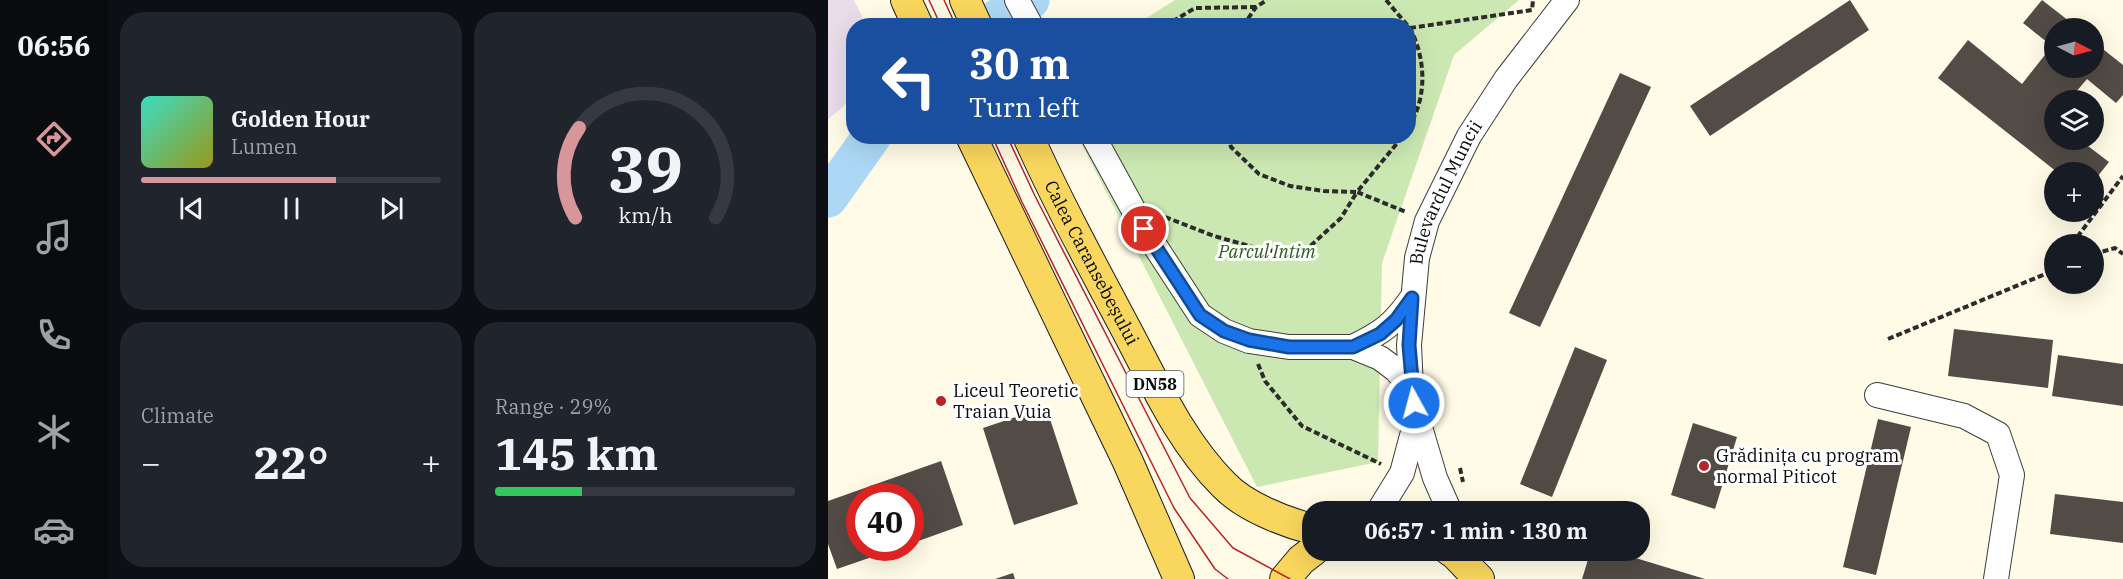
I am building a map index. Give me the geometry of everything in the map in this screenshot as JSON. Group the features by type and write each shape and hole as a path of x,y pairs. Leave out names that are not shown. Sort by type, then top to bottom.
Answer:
{"main road":[{"path":"906,0 914,18"},
{"path":"966,0 974,18"},
{"name":"DN58","path":"975,144 1128,462 1179,579"},
{"name":"Calea Caransebeșului","path":"1032,144 1051,188 1170,412 1205,464 1242,501 1302,526"},
{"path":"1128,462 1197,579"},
{"path":"1285,579 1302,559"},
{"path":"1460,561 1479,579"}],"street":[{"path":"1017,0 1027,18"},
{"name":"Bulevardul Muncii","path":"1445,501 1435,478 1411,388 1409,345 1417,258 1427,221 1469,136 1506,79 1567,0"},
{"path":"1097,144 1144,229 1200,315 1224,331 1249,340 1289,347 1353,347 1380,358 1396,370 1411,388"},
{"path":"1353,347 1380,334 1396,320 1412,298"},
{"path":"1877,395 1964,416 1998,434 2012,475 1996,579"},
{"name":"Bulevardul Muncii","path":"1385,501 1402,473 1417,417"},
{"path":"1471,561 1479,579"}],"path":[{"path":"1249,18 1256,7 1267,0"},
{"path":"1386,0 1402,18"},
{"path":"1178,18 1195,8 1256,7"},
{"path":"1416,25 1532,10"},
{"path":"1416,44 1421,57 1423,87 1416,117"},
{"path":"1230,144 1259,174 1290,186 1324,191 1357,192 1407,212"},
{"path":"1165,217 1214,237 1267,251 1306,250 1341,218 1357,192 1396,144"},
{"path":"2080,234 2123,176"},
{"path":"2104,251 2115,248 2123,254"},
{"path":"1888,339 2044,274"},
{"path":"1255,355 1265,381 1302,426 1381,465"}],"shaded area":[{"path":"828,0 854,0 863,18 846,18 846,103 828,119"}],"green space":[{"name":"Parcul Intim","path":"1175,0 1519,0 1454,55 1382,263 1378,462 1257,487 1082,144 1416,144 1416,18 1146,18"}],"building":[{"path":"1850,0 1869,30 1710,136 1690,106"},
{"path":"2042,0 2065,18 2044,18 2044,40 2023,23"},
{"path":"1968,40 2022,84 2044,56 2044,78 2104,78 2104,50 2123,65 2123,95 2116,103 2104,93 2104,90 2100,90 2087,79 2078,90 2044,90 2044,150 2093,150 2109,162 2104,168 2104,162 2044,162 1938,78"},
{"path":"1620,73 1651,87 1540,327 1509,313"},
{"path":"1954,329 2053,340 2048,388 1948,376"},
{"path":"1575,347 1607,360 1552,497 1520,484"},
{"path":"2058,355 2123,364 2123,406 2052,396"},
{"path":"1046,407 1078,504 1014,525 983,428"},
{"path":"1878,419 1911,427 1876,575 1843,567"},
{"name":"Grădinița cu program normal Piticot","path":"1693,423 1737,437 1715,509 1671,495"},
{"path":"941,461 963,525 924,539 924,483 879,483"},
{"path":"2055,494 2123,502 2123,543 2050,534"},
{"path":"846,495 846,561 860,561 837,569 828,544 828,501"},
{"path":"1588,561 1645,561 1705,579 1582,579"},
{"path":"1013,573 1015,579 995,579"}],"waterway":[{"path":"998,18 1030,0"},
{"path":"828,198 866,144"}],"tram line":[{"path":"929,0 937,18"},
{"path":"944,0 952,18"},
{"path":"996,144 1022,202 1174,508 1215,569 1228,579"},
{"path":"1011,144 1035,196 1190,498 1233,548 1290,579"}],"place":[{"name":"Liceul Teoretic Traian Vuia","path":"941,401"},
{"name":"Grădinița cu program normal Piticot","path":"1704,466"}],"route":[{"path":"1144,229 1200,315 1224,331 1249,340 1289,347 1353,347 1380,334 1396,320 1412,298 1409,345 1414,403"}]}
